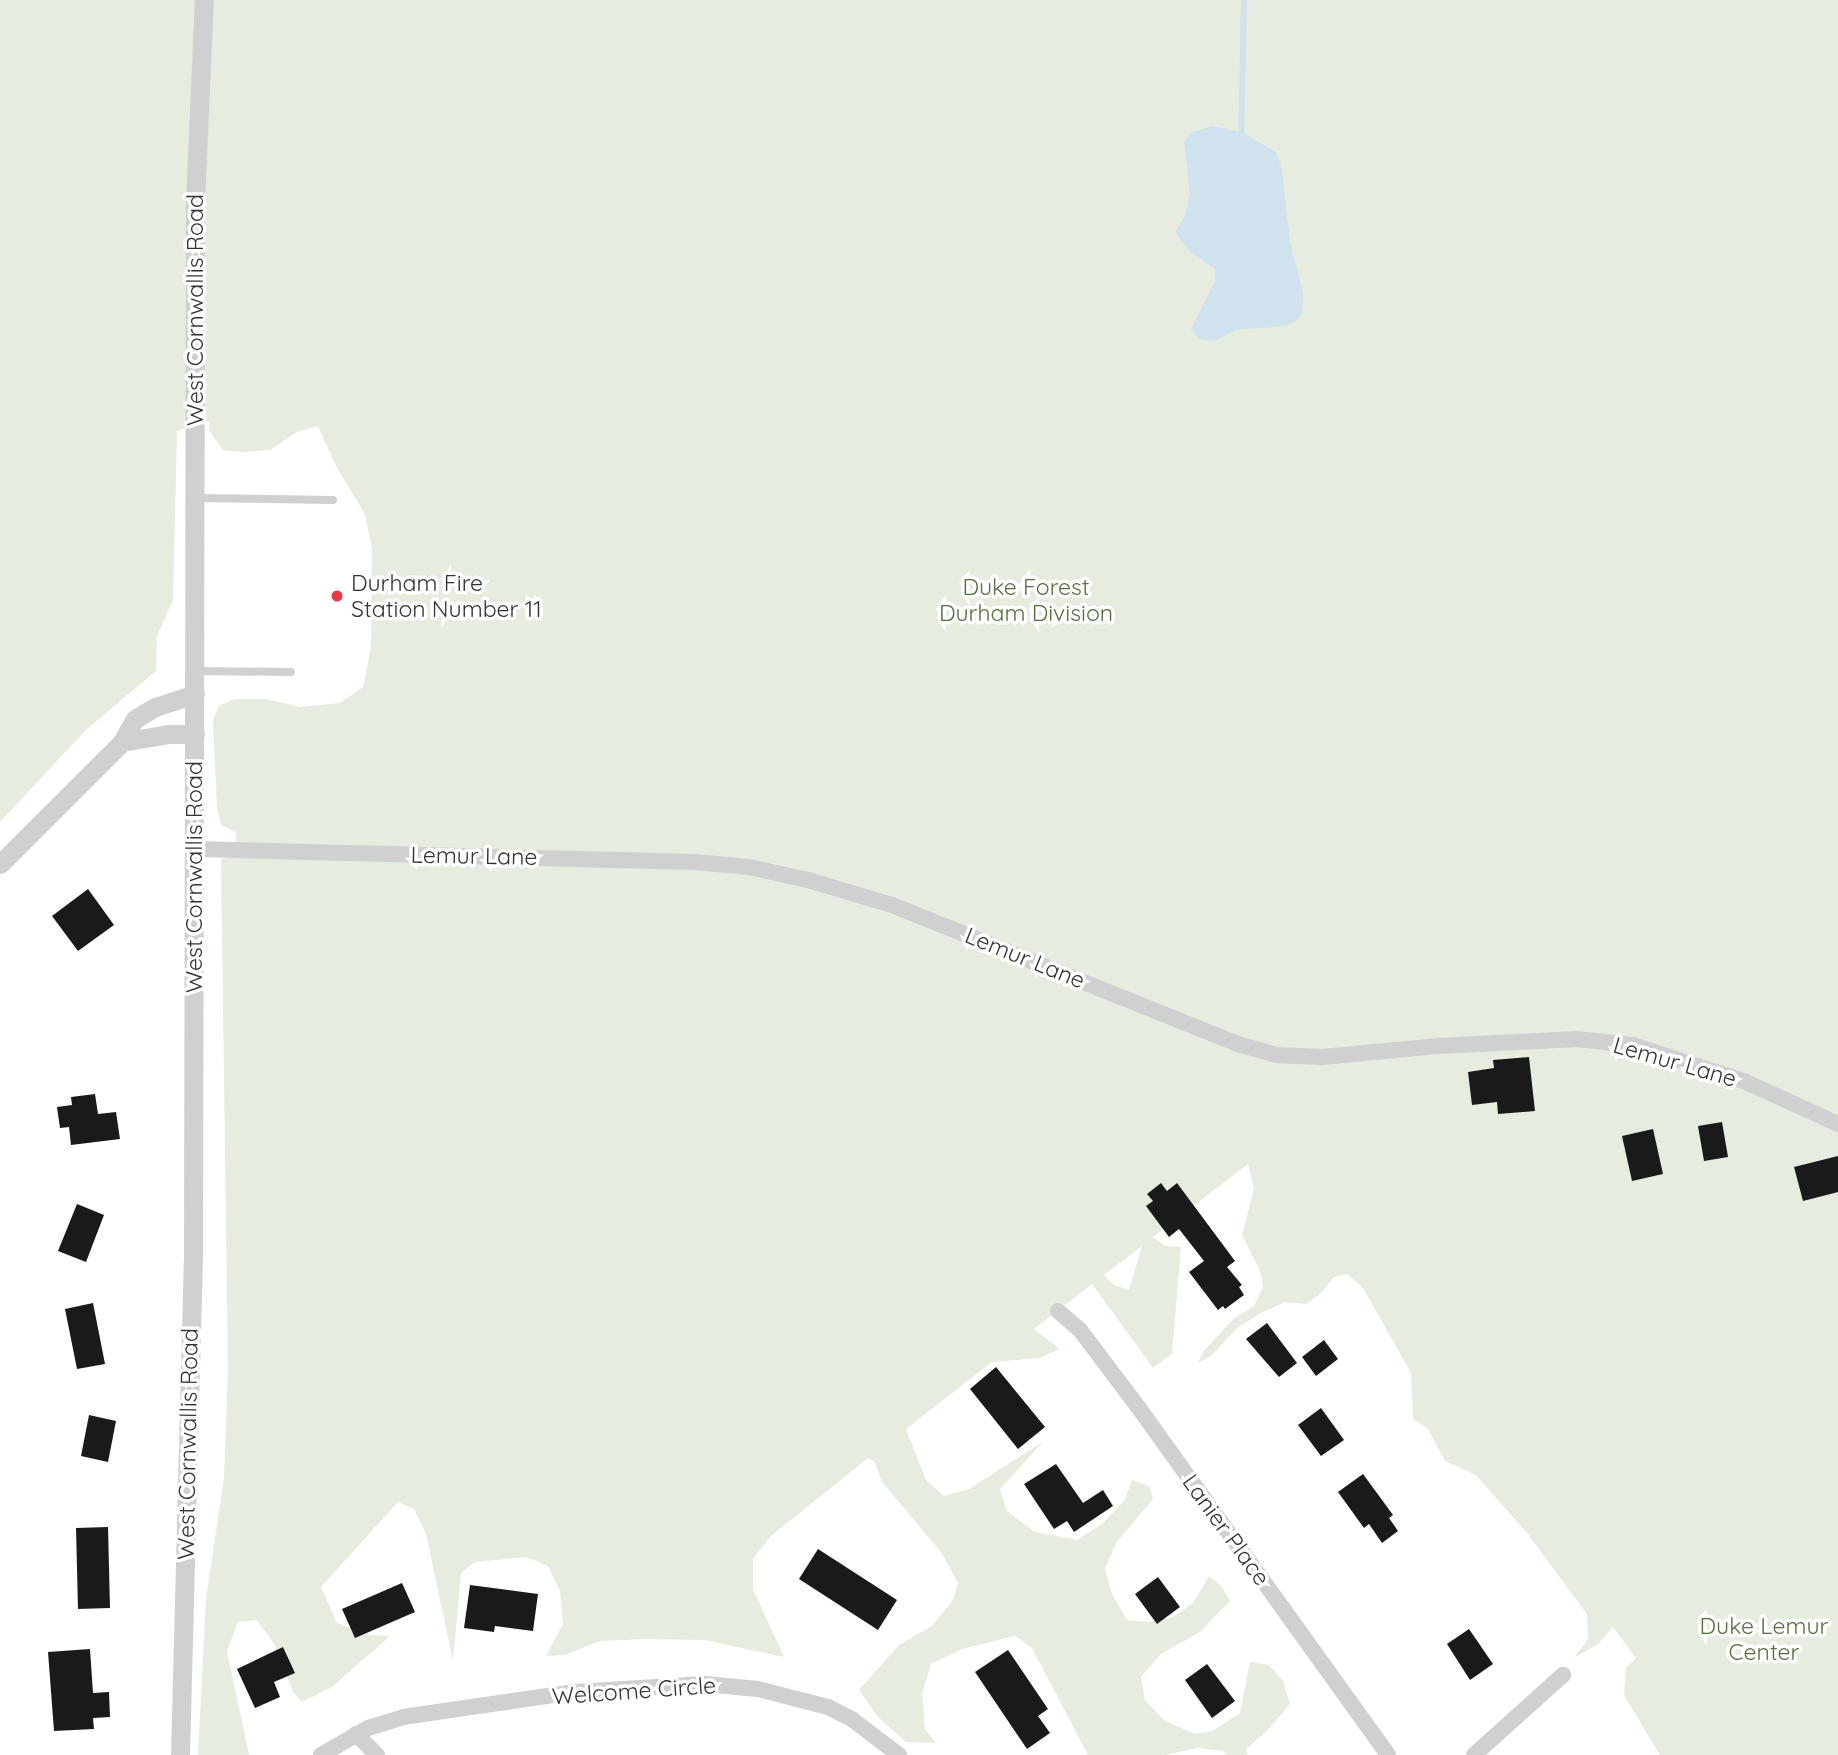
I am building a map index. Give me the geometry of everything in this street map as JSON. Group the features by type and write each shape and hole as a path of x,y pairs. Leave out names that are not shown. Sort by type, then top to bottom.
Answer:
{"street":[{"name":"West Cornwallis Road","path":"180,1755 193,1255 195,203 204,0"},
{"path":"0,864 122,741 135,719 155,707 195,694"},
{"path":"122,741 169,734 195,734"},
{"name":"Lemur Lane","path":"194,849 695,862 749,867 808,880 892,905 1238,1044 1276,1055 1322,1057 1439,1046 1577,1039 1633,1045 1746,1082 1838,1124"},
{"name":"Lanier Place","path":"1058,1311 1080,1331 1141,1411 1388,1755"},
{"path":"1474,1755 1563,1675"},
{"name":"Welcome Circle","path":"321,1755 356,1734 403,1717 641,1686 705,1684 758,1689 828,1707 853,1720 899,1755"},
{"path":"356,1734 377,1755"}],"lane":[{"path":"195,498 333,500"},
{"path":"195,671 291,672"}],"green space":[{"name":"Duke Forest Durham Division","path":"0,0 1838,0 1838,1755 1660,1755 1624,1695 1626,1668 1636,1658 1613,1627 1598,1644 1574,1658 1588,1639 1587,1614 1527,1533 1476,1475 1445,1461 1428,1429 1413,1419 1411,1373 1363,1288 1347,1274 1334,1277 1320,1294 1306,1304 1285,1302 1261,1313 1237,1328 1211,1356 1198,1363 1203,1352 1234,1318 1254,1306 1263,1287 1260,1271 1242,1235 1254,1189 1248,1164 1153,1237 1165,1246 1181,1247 1172,1354 1153,1368 1092,1284 1034,1329 1060,1349 1039,1358 992,1362 906,1429 926,1480 944,1496 969,1489 1044,1441 1000,1489 1007,1511 1035,1532 1077,1540 1102,1524 1124,1501 1132,1480 1150,1487 1153,1499 1116,1543 1105,1569 1112,1594 1127,1620 1148,1622 1173,1617 1193,1603 1209,1576 1222,1587 1230,1601 1200,1632 1161,1654 1141,1677 1145,1700 1164,1720 1195,1734 1212,1731 1240,1713 1250,1662 1269,1665 1283,1681 1290,1704 1267,1731 1246,1749 1248,1755 1227,1755 1223,1751 1197,1748 1165,1755 1088,1755 1032,1648 1015,1636 962,1649 931,1664 922,1694 925,1729 936,1743 906,1742 878,1717 859,1690 899,1645 932,1626 953,1600 958,1583 941,1552 883,1483 874,1461 868,1458 771,1536 753,1559 753,1589 784,1657 705,1640 646,1639 600,1641 565,1655 546,1656 563,1624 560,1591 548,1566 526,1557 475,1562 461,1573 453,1661 426,1534 414,1509 398,1502 321,1587 337,1623 370,1635 390,1636 332,1687 302,1702 293,1692 274,1644 257,1620 238,1622 227,1651 249,1755 198,1755 206,1599 224,1478 228,1370 221,859 236,857 236,832 221,825 217,807 213,720 219,706 234,699 266,699 300,707 340,703 363,687 371,647 372,549 365,514 336,466 318,426 297,432 270,450 242,452 223,450 209,430 209,421 177,431 173,600 157,636 156,671 86,730 0,822","holes":["1142,1246 1129,1290 1114,1285 1104,1275"]}],"water":[{"path":"1213,126 1241,132 1276,152 1282,170 1290,243 1303,292 1302,314 1295,322 1283,326 1235,330 1215,341 1198,339 1191,329 1215,281 1215,269 1189,251 1175,232 1185,216 1190,193 1184,142 1192,132"}],"building":[{"path":"88,889 114,925 78,951 52,916"},
{"path":"1529,1057 1535,1111 1498,1114 1497,1102 1472,1105 1468,1072 1494,1068 1493,1060"},
{"path":"95,1094 98,1114 116,1112 120,1139 71,1145 69,1127 60,1128 57,1107 72,1105 71,1097"},
{"path":"1722,1122 1728,1157 1704,1161 1698,1126"},
{"path":"1653,1129 1663,1174 1632,1181 1622,1136"},
{"path":"1838,1156 1838,1192 1803,1201 1794,1167"},
{"path":"1161,1183 1167,1191 1177,1183 1235,1261 1227,1267 1242,1285 1239,1287 1244,1295 1225,1309 1223,1306 1218,1310 1189,1272 1204,1261 1179,1229 1169,1237 1146,1206 1153,1201 1147,1194"},
{"path":"77,1204 104,1215 86,1262 58,1251"},
{"path":"93,1303 105,1364 77,1369 65,1309"},
{"path":"1267,1323 1297,1363 1279,1377 1246,1339"},
{"path":"1324,1340 1338,1359 1316,1376 1302,1357"},
{"path":"996,1367 1045,1427 1018,1449 970,1389"},
{"path":"1321,1408 1344,1440 1321,1456 1298,1425"},
{"path":"89,1415 116,1421 108,1462 81,1456"},
{"path":"1056,1464 1083,1503 1103,1490 1113,1506 1074,1532 1067,1521 1054,1529 1024,1484"},
{"path":"1363,1474 1393,1515 1389,1518 1398,1531 1382,1543 1369,1524 1364,1528 1338,1492"},
{"path":"108,1527 110,1608 78,1609 76,1528"},
{"path":"818,1549 897,1600 878,1630 799,1579"},
{"path":"1158,1577 1180,1607 1157,1624 1135,1594"},
{"path":"402,1583 415,1612 355,1638 342,1609"},
{"path":"470,1585 538,1594 533,1631 495,1626 494,1632 464,1628"},
{"path":"1469,1629 1493,1664 1470,1680 1447,1644"},
{"path":"283,1647 295,1673 274,1682 280,1697 255,1708 237,1669"},
{"path":"90,1649 93,1693 109,1692 110,1717 93,1718 94,1729 54,1731 48,1652"},
{"path":"1008,1650 1048,1709 1038,1716 1050,1733 1027,1749 975,1672"},
{"path":"1207,1664 1235,1701 1212,1718 1185,1680"}],"waterway":[{"path":"1241,137 1244,0"}],"place":[{"name":"Durham Fire Station Number 11","path":"337,596"}],"park label":[{"name":"Duke Lemur Center","path":"1764,1639"}]}
